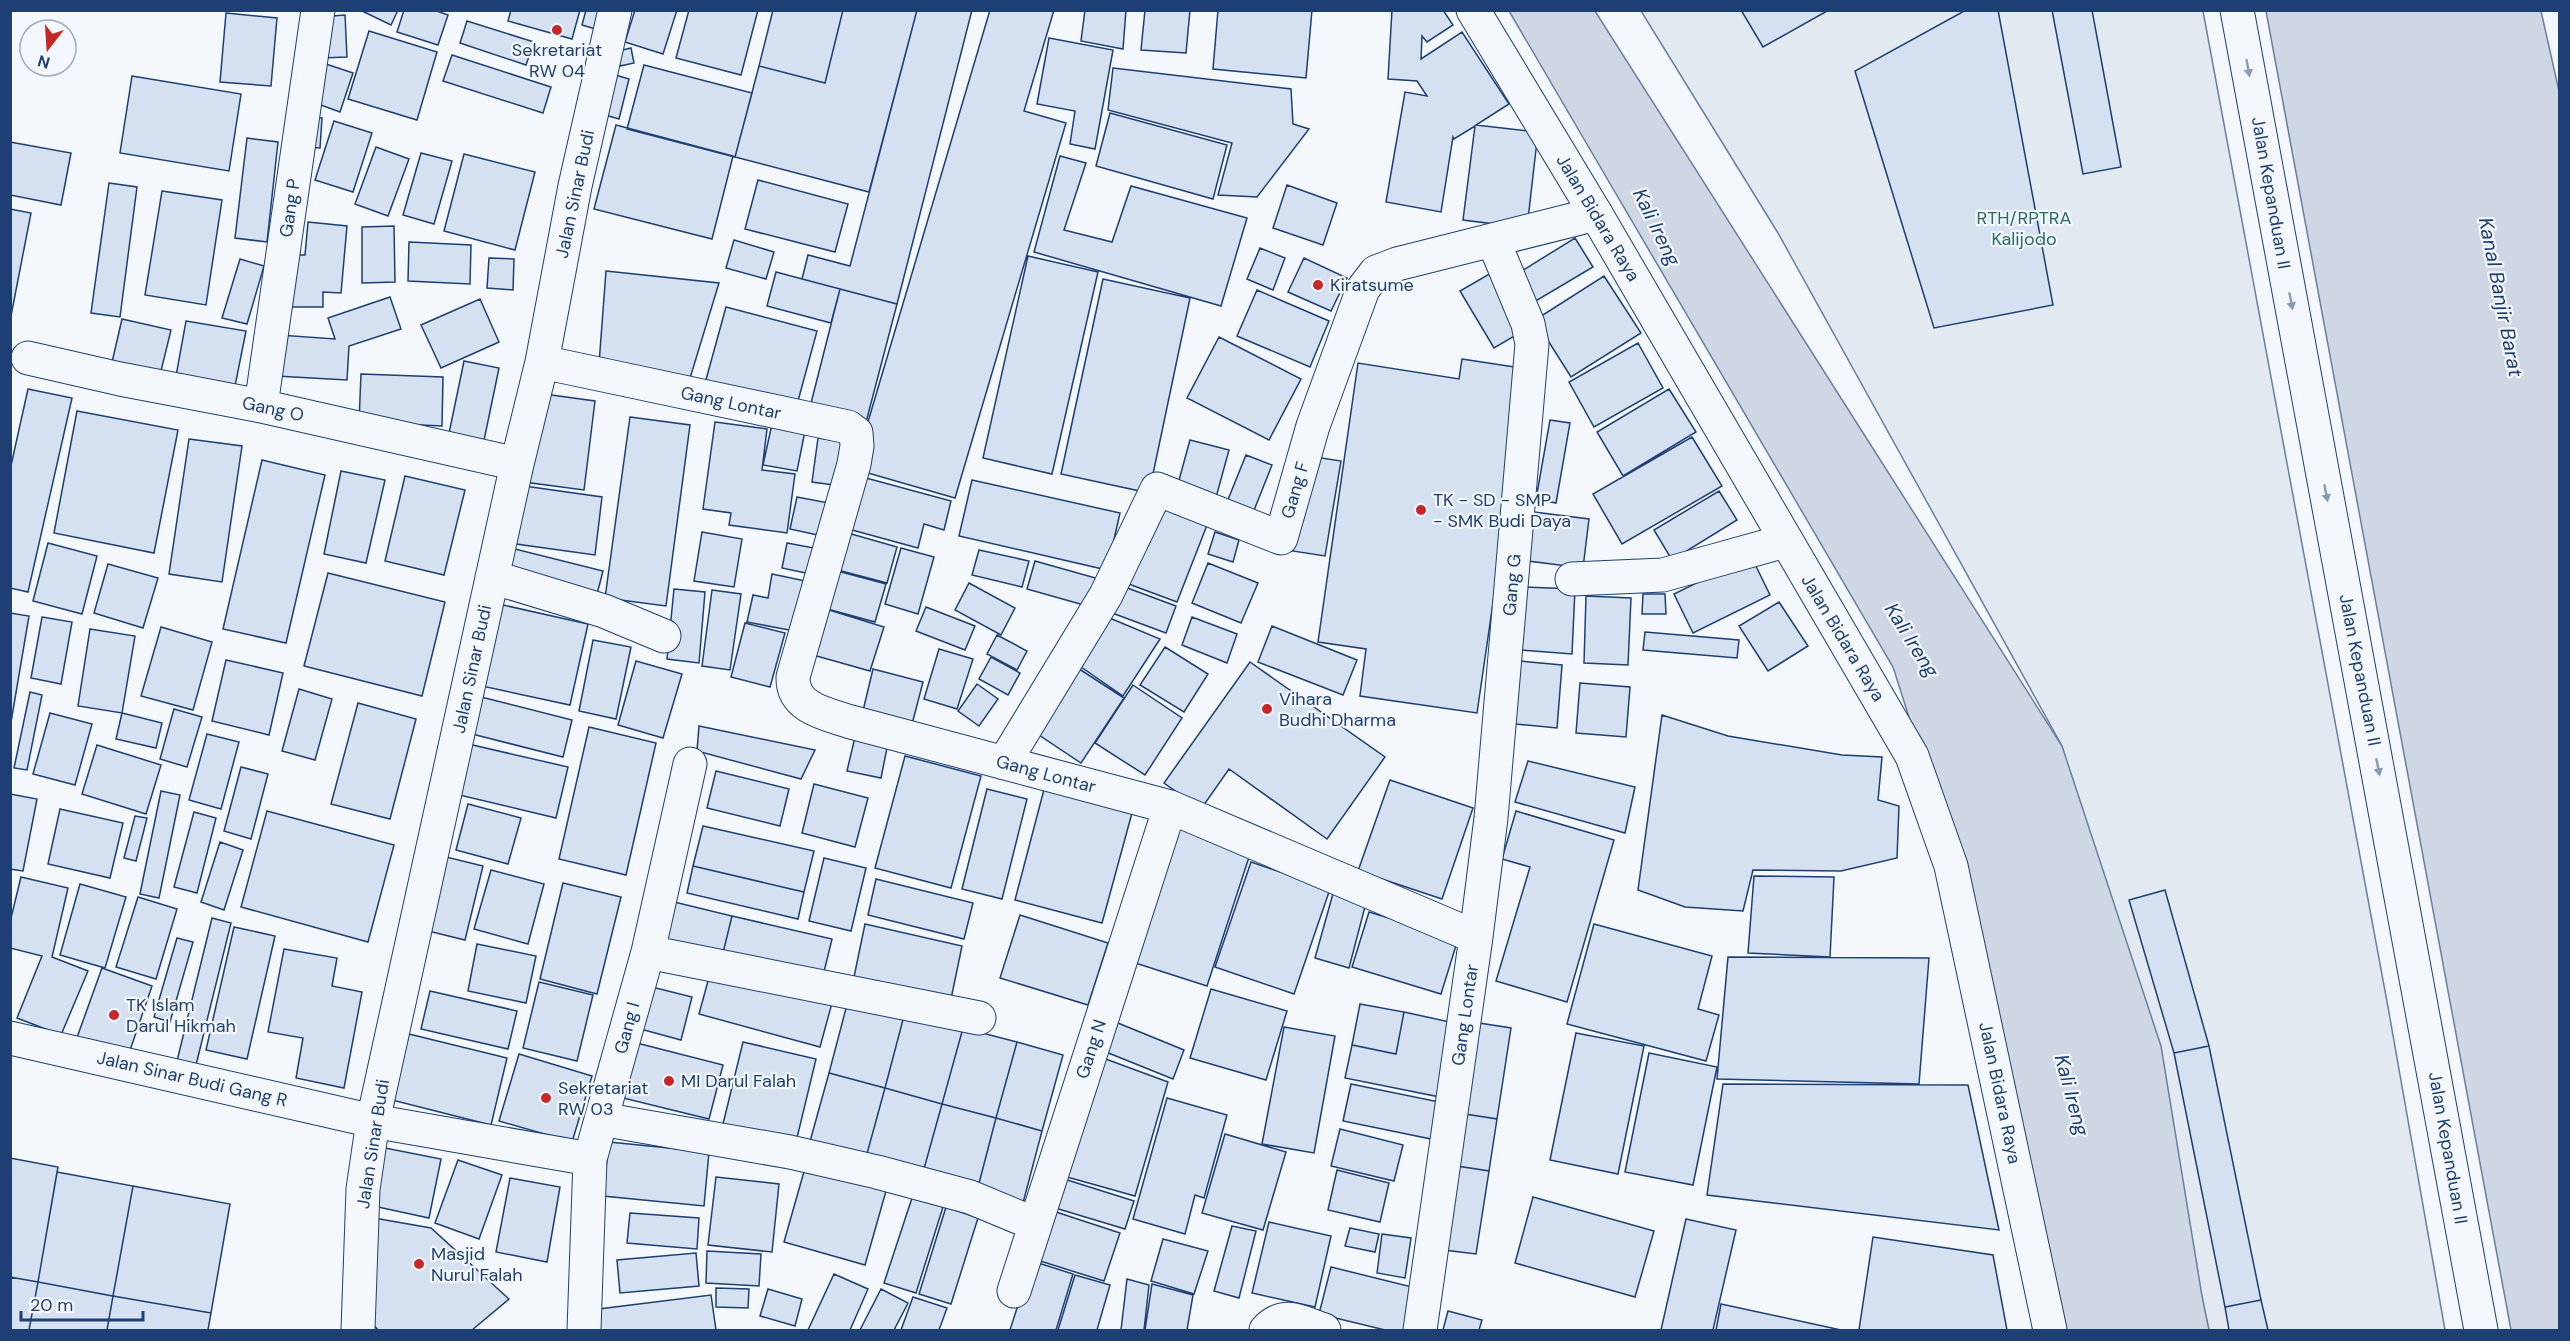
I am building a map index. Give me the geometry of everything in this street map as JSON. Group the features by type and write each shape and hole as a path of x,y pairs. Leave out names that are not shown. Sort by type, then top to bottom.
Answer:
{"street":[{"name":"Gang P","path":"261,406 318,10"},
{"name":"Jalan Sinar Budi","path":"358,1330 363,1189 373,1121 517,464 542,362 575,186 615,10"},
{"name":"Jalan Bidara Raya","path":"1473,10 1596,214 1785,542 1912,756 1951,866 2050,1330"},
{"name":"Jalan Kepanduan II","path":"2237,10 2481,1330"},
{"name":"Gang F","path":"1005,763 1106,596 1157,489 1281,538 1313,426 1363,289 1376,272 1397,264 1596,214"},
{"name":"Gang G","path":"1476,937 1491,818 1532,344 1528,324 1493,240"},
{"name":"Gang O","path":"28,358 120,379 261,406 517,464"},
{"name":"Gang Lontar","path":"542,362 853,429 857,439 854,464 795,664 793,687 797,697 805,704 850,722 1170,807 1476,937 1420,1330"},
{"path":"1572,579 1663,575 1785,542"},
{"path":"492,577 604,611 664,636"},
{"name":"Gang I","path":"584,1330 591,1159 648,952 690,764"},
{"name":"Gang N","path":"1014,1291 1170,807"},
{"path":"648,952 979,1018"},
{"name":"Jalan Sinar Budi Gang R","path":"10,1038 373,1121 591,1159"},
{"path":"601,1119 790,1152 877,1172 970,1197 1035,1224"},
{"path":"1266,1330 1274,1322 1287,1318 1324,1330"}],"green space":[{"name":"RTH/RPTRA Kalijodo","path":"1641,11 2203,11 2388,1007 2445,1330 2209,1330 2062,746 1778,233"}],"water":[{"name":"Kali Ireng","path":"1509,11 1595,11 2062,746 2161,1046 2209,1330 2064,1330 1978,933 1893,667"},
{"name":"Kanal Banjir Barat","path":"2266,11 2541,11 2559,91 2559,1330 2511,1330"}],"building":[{"path":"360,10 398,10 391,25"},
{"path":"404,10 434,10 448,15 438,45 397,32"},
{"name":"Sekretariat RW 04","path":"511,10 580,10 572,39 508,21"},
{"path":"586,10 608,10 602,31 582,25"},
{"path":"635,10 677,10 663,54 625,42"},
{"path":"689,10 758,10 741,75 676,58"},
{"path":"773,10 843,10 825,83 759,66"},
{"path":"843,10 917,10 869,192 735,157 759,66 825,83"},
{"path":"917,10 972,10 897,304 802,279 808,255 850,266"},
{"path":"990,10 1054,10 1024,111 1066,123 955,498 854,469"},
{"path":"1085,10 1126,10 1123,49 1081,41"},
{"path":"1145,10 1190,10 1186,53 1141,50"},
{"path":"1218,10 1312,10 1306,78 1213,69"},
{"path":"1392,10 1443,10 1453,25 1427,42 1422,36 1421,59 1462,32 1509,104 1476,125 1538,132 1527,228 1463,220 1475,126 1454,139 1453,137 1441,212 1386,202 1405,92 1427,96 1417,81 1388,79"},
{"path":"1741,10 1829,10 1763,47"},
{"path":"1966,10 1998,10 2053,305 1934,328 1855,71"},
{"path":"2052,10 2092,10 2121,167 2083,174"},
{"path":"226,13 277,18 271,86 220,82"},
{"path":"345,15 347,57 321,58 318,17"},
{"path":"467,21 534,42 526,65 460,43"},
{"path":"369,31 437,52 417,120 348,99"},
{"path":"1049,38 1113,50 1095,149 1070,144 1075,111 1037,104"},
{"path":"631,48 634,63 620,66 618,51"},
{"path":"452,55 551,87 543,113 443,81"},
{"path":"323,63 353,73 340,112 310,101"},
{"path":"644,65 752,93 735,157 627,129"},
{"path":"1113,68 1291,89 1293,124 1309,129 1257,197 1218,195 1232,143 1108,110"},
{"path":"612,74 629,79 619,119 602,114"},
{"path":"132,76 241,94 229,171 120,153"},
{"path":"1110,113 1227,145 1213,199 1096,166"},
{"path":"306,117 322,118 320,148 304,147"},
{"path":"334,121 372,133 353,192 315,180"},
{"path":"616,125 733,156 712,239 594,209"},
{"path":"247,138 278,142 267,242 235,238"},
{"path":"10,142 71,153 61,205 10,195"},
{"path":"376,147 409,159 388,216 355,204"},
{"path":"421,153 452,161 434,224 403,215"},
{"path":"464,154 535,172 515,250 444,231"},
{"path":"1060,156 1086,163 1064,230 1112,242 1131,186 1247,218 1221,306 1034,252"},
{"path":"758,180 848,204 835,252 745,229"},
{"path":"109,183 137,187 120,317 91,313"},
{"path":"1287,185 1337,203 1323,245 1273,228"},
{"path":"162,191 222,200 206,305 145,295"},
{"path":"10,209 31,213 10,321"},
{"path":"308,222 347,226 341,293 323,292 323,307 286,307 286,255 305,255"},
{"path":"394,226 395,282 362,283 362,227"},
{"path":"1575,238 1593,267 1534,302 1517,274"},
{"path":"734,240 774,252 766,279 726,268"},
{"path":"409,242 471,245 470,284 408,281"},
{"path":"1260,248 1285,258 1273,290 1247,279"},
{"path":"1028,256 1098,272 1052,474 983,458"},
{"path":"489,258 514,259 513,290 487,288"},
{"name":"Kiratsume","path":"1304,258 1347,278 1331,311 1288,292"},
{"path":"240,259 264,266 247,324 222,318"},
{"path":"606,271 719,283 687,388 599,364"},
{"path":"776,272 840,289 831,323 767,306"},
{"path":"1491,273 1523,331 1494,348 1460,291"},
{"path":"1604,276 1641,333 1571,377 1535,320"},
{"path":"1103,279 1190,298 1149,493 1061,474"},
{"path":"840,289 897,304 865,426 809,411"},
{"path":"1257,290 1329,321 1310,367 1237,336"},
{"path":"390,297 401,329 349,346 347,380 276,376 279,335 335,339 328,318"},
{"path":"480,299 499,342 441,368 421,325"},
{"path":"726,307 817,331 795,412 704,387"},
{"path":"122,319 171,330 158,383 110,371"},
{"path":"186,321 246,331 233,396 174,387"},
{"path":"1219,337 1301,379 1269,440 1187,398"},
{"path":"1638,343 1663,388 1594,427 1569,382"},
{"name":"TK - SD - SMP - SMK Budi Daya","path":"1462,359 1527,369 1477,713 1360,696 1366,649 1318,642 1358,363 1459,379"},
{"path":"464,361 499,368 482,450 447,443"},
{"path":"361,374 443,377 442,426 359,422"},
{"path":"28,389 72,398 28,592 10,588 10,470"},
{"path":"1669,389 1696,432 1623,476 1597,432"},
{"path":"544,394 595,401 584,490 524,482"},
{"path":"77,411 178,430 154,553 54,533"},
{"path":"630,417 690,425 666,606 605,598"},
{"path":"1550,420 1570,423 1556,503 1536,499"},
{"path":"715,422 767,429 762,470 795,474 787,533 729,525 731,513 703,509"},
{"path":"772,424 805,431 797,471 763,465"},
{"path":"1692,437 1722,486 1622,544 1593,494"},
{"path":"818,438 846,442 841,486 812,482"},
{"path":"189,439 242,446 222,582 169,574"},
{"path":"1190,440 1229,450 1215,501 1176,491"},
{"path":"1246,455 1272,465 1249,523 1223,512"},
{"path":"1309,456 1341,461 1325,556 1286,550"},
{"path":"262,460 325,475 286,643 223,629"},
{"path":"341,471 385,480 366,563 324,554"},
{"path":"855,475 951,501 944,530 924,524 918,548 841,527"},
{"path":"405,476 465,490 444,575 385,561"},
{"path":"972,480 1120,513 1107,570 959,536"},
{"path":"517,485 602,497 595,555 509,543"},
{"path":"1719,491 1737,520 1672,560 1654,530"},
{"path":"797,497 834,504 827,537 790,529"},
{"path":"1158,500 1209,520 1177,602 1126,583"},
{"path":"1534,512 1589,519 1583,568 1528,561"},
{"path":"841,531 897,547 887,583 830,568"},
{"path":"702,532 742,539 734,587 694,581"},
{"path":"1215,532 1239,540 1233,562 1208,554"},
{"path":"48,543 97,556 82,614 33,601"},
{"path":"787,543 825,550 820,576 782,568"},
{"path":"507,547 603,571 596,598 500,575"},
{"path":"901,548 934,557 918,614 885,604"},
{"path":"979,550 1029,561 1022,587 972,575"},
{"path":"1751,556 1770,595 1693,633 1674,594"},
{"path":"1035,561 1099,579 1091,607 1027,589"},
{"path":"1208,563 1258,583 1241,623 1192,603"},
{"path":"108,564 158,578 143,628 94,613"},
{"path":"830,569 886,584 875,622 820,607"},
{"path":"328,573 445,602 422,696 304,666"},
{"path":"772,574 815,583 794,631 747,622 753,595 768,598"},
{"path":"969,583 1015,608 1001,635 955,610"},
{"path":"1114,583 1176,606 1166,633 1104,610"},
{"path":"1524,587 1575,589 1572,654 1521,650"},
{"path":"674,589 705,592 699,663 667,659"},
{"path":"712,590 741,594 730,670 702,666"},
{"path":"1643,594 1665,594 1666,614 1642,614"},
{"path":"1586,596 1631,598 1628,665 1584,663"},
{"path":"1779,602 1808,646 1768,671 1739,626"},
{"path":"494,603 588,624 570,705 477,685"},
{"path":"926,607 975,626 965,650 916,631"},
{"path":"826,609 884,627 870,671 813,655"},
{"path":"10,613 29,616 10,728"},
{"path":"1100,614 1160,639 1123,696 1071,660"},
{"path":"42,617 72,622 61,684 31,678"},
{"path":"1192,617 1237,634 1227,663 1182,645"},
{"path":"745,623 785,633 770,687 731,677"},
{"path":"1272,626 1357,660 1343,695 1258,662"},
{"path":"161,627 212,642 193,710 141,696"},
{"path":"90,629 135,636 122,713 78,706"},
{"path":"1645,632 1739,640 1737,658 1643,650"},
{"path":"997,635 1027,651 1017,670 987,654"},
{"path":"593,640 631,647 616,719 579,711"},
{"path":"1165,647 1208,674 1184,712 1140,685"},
{"path":"939,649 973,659 957,709 924,699"},
{"path":"991,657 1020,673 1008,695 979,679"},
{"path":"226,660 283,673 269,735 212,721"},
{"path":"636,661 682,674 663,738 618,725"},
{"path":"1520,661 1562,665 1557,728 1515,724"},
{"name":"Vihara Budhi Dharma","path":"1250,662 1385,757 1327,839 1229,769 1201,809 1164,783"},
{"path":"1070,663 1124,698 1081,763 1027,727"},
{"path":"873,669 923,682 911,728 862,715"},
{"path":"1580,683 1630,687 1626,737 1576,733"},
{"path":"977,684 998,699 979,726 958,711"},
{"path":"1133,685 1182,718 1145,775 1095,743"},
{"path":"299,689 332,699 315,760 282,751"},
{"path":"30,692 42,695 27,770 14,768"},
{"path":"473,695 572,720 563,757 464,732"},
{"path":"358,703 416,719 390,819 331,804"},
{"path":"174,709 202,717 187,767 160,759"},
{"path":"50,713 92,724 75,785 33,774"},
{"path":"122,713 162,723 156,748 116,739"},
{"path":"1662,715 1728,736 1842,755 1882,757 1878,800 1899,806 1897,858 1841,871 1753,870 1743,911 1685,907 1638,890"},
{"path":"699,726 815,750 801,779 697,751"},
{"path":"589,727 656,743 626,875 559,859"},
{"path":"207,734 239,742 221,809 189,800"},
{"path":"855,737 888,743 881,778 847,771"},
{"path":"464,743 568,767 556,818 451,793"},
{"path":"97,745 161,765 146,814 82,794"},
{"path":"905,756 981,776 951,888 875,868"},
{"path":"1528,761 1635,787 1625,833 1515,802"},
{"path":"241,767 268,774 251,839 224,831"},
{"path":"716,771 789,789 780,826 707,808"},
{"path":"1047,778 1135,802 1102,923 1015,900"},
{"path":"1390,780 1473,808 1442,899 1358,871"},
{"path":"814,784 868,798 855,847 802,833"},
{"path":"987,789 1027,799 1002,899 962,889"},
{"path":"161,791 180,795 159,898 140,894"},
{"path":"10,794 37,799 23,871 10,869"},
{"path":"468,804 521,818 508,864 456,850"},
{"path":"60,809 123,823 110,878 48,864"},
{"path":"267,811 394,845 368,942 241,907"},
{"path":"1516,811 1614,840 1567,1002 1496,981 1530,867 1502,859"},
{"path":"194,812 216,818 197,893 174,887"},
{"path":"135,816 147,818 136,861 124,858"},
{"path":"1170,822 1252,848 1207,986 1126,960"},
{"path":"703,826 814,851 804,892 693,866"},
{"path":"220,842 243,850 224,910 201,902"},
{"path":"438,855 483,866 465,940 420,929"},
{"path":"824,858 866,868 851,931 809,921"},
{"path":"1251,862 1330,889 1294,994 1215,967"},
{"path":"693,866 804,892 798,919 687,893"},
{"path":"491,870 544,884 528,944 474,929"},
{"path":"1754,876 1834,877 1830,957 1748,953"},
{"path":"21,877 68,888 52,957 88,971 61,1035 17,1018 42,956 10,948 10,922"},
{"path":"876,879 973,903 964,939 868,915"},
{"path":"563,883 621,897 597,994 540,979"},
{"path":"80,884 126,897 105,968 60,955"},
{"path":"1334,890 1367,899 1349,968 1315,958"},
{"path":"2165,890 2209,1046 2174,1053 2129,900"},
{"path":"138,897 177,909 156,979 116,967"},
{"path":"666,900 732,916 722,957 656,942"},
{"path":"1369,912 1458,939 1441,994 1352,967"},
{"path":"1020,915 1108,943 1088,1005 1000,978"},
{"path":"732,916 832,939 822,980 722,957"},
{"path":"212,918 231,923 196,1065 177,1061"},
{"path":"865,924 962,946 951,999 854,977"},
{"path":"1594,924 1712,956 1698,1009 1719,1015 1706,1061 1567,1024"},
{"path":"234,927 275,936 247,1059 206,1050"},
{"path":"177,938 193,942 170,1022 154,1017"},
{"path":"477,944 536,956 526,1003 468,991"},
{"path":"284,949 337,958 332,986 362,992 344,1088 296,1078 303,1038 268,1032"},
{"path":"1728,957 1929,958 1919,1084 1717,1079"},
{"name":"TK Islam Darul Hikmah","path":"102,968 152,986 126,1062 75,1043"},
{"path":"711,970 832,1003 820,1047 699,1014"},
{"path":"539,982 593,995 577,1061 523,1048"},
{"path":"644,985 692,997 681,1040 633,1027"},
{"path":"1211,989 1287,1011 1266,1080 1190,1058"},
{"path":"430,991 517,1011 508,1049 421,1029"},
{"path":"849,997 905,1012 885,1088 829,1073"},
{"path":"1360,1004 1404,1012 1396,1054 1352,1045"},
{"path":"905,1012 963,1028 942,1104 885,1088"},
{"path":"1404,1012 1459,1024 1445,1098 1345,1078 1352,1045 1396,1054"},
{"path":"1113,1021 1184,1050 1173,1079 1101,1050"},
{"path":"1479,1023 1511,1028 1497,1119 1465,1114"},
{"path":"1284,1027 1335,1036 1314,1153 1262,1144"},
{"path":"963,1028 1017,1042 996,1118 942,1104"},
{"path":"1576,1033 1644,1046 1618,1174 1550,1160"},
{"path":"409,1034 507,1058 491,1125 392,1100"},
{"name":"MI Darul Falah","path":"629,1041 723,1065 709,1119 615,1096"},
{"path":"743,1042 816,1059 796,1142 723,1124"},
{"path":"1017,1042 1063,1055 1042,1131 996,1118"},
{"path":"2209,1046 2261,1300 2225,1307 2174,1053"},
{"path":"1649,1053 1717,1067 1693,1185 1625,1172"},
{"name":"Sekretariat RW 03","path":"519,1054 592,1076 572,1142 499,1121"},
{"path":"1103,1058 1168,1082 1135,1196 1060,1175"},
{"path":"829,1073 885,1088 865,1161 809,1145"},
{"path":"1351,1084 1449,1104 1441,1141 1343,1121"},
{"path":"1723,1084 1968,1085 1999,1230 1707,1195"},
{"path":"885,1088 942,1104 922,1176 865,1161"},
{"path":"1167,1098 1227,1115 1204,1198 1195,1195 1185,1234 1133,1219"},
{"path":"942,1104 996,1118 977,1191 922,1176"},
{"path":"1465,1114 1497,1119 1489,1171 1457,1166"},
{"path":"996,1118 1042,1131 1023,1203 977,1191"},
{"path":"1340,1129 1403,1145 1394,1181 1331,1166"},
{"path":"1225,1134 1286,1152 1263,1230 1202,1213"},
{"path":"609,1142 709,1152 704,1206 603,1196"},
{"path":"375,1146 441,1159 429,1218 364,1204"},
{"path":"10,1158 58,1167 38,1282 10,1277"},
{"path":"458,1160 502,1175 479,1239 435,1223"},
{"path":"807,1161 888,1184 865,1265 784,1242"},
{"path":"1457,1166 1489,1171 1476,1254 1444,1250"},
{"path":"1337,1170 1389,1183 1380,1222 1328,1210"},
{"path":"57,1172 133,1186 113,1296 38,1282"},
{"path":"716,1177 779,1184 772,1252 708,1245"},
{"path":"510,1178 560,1187 547,1262 496,1252"},
{"path":"1061,1178 1134,1201 1125,1229 1052,1207"},
{"path":"133,1186 230,1204 211,1313 113,1296"},
{"path":"1533,1197 1654,1231 1635,1297 1515,1263"},
{"path":"912,1198 943,1207 916,1293 884,1283"},
{"path":"946,1207 978,1218 951,1304 919,1294"},
{"path":"1053,1211 1120,1233 1104,1281 1037,1260"},
{"path":"630,1213 699,1218 697,1249 627,1243"},
{"name":"Masjid Nurul Falah","path":"374,1218 431,1228 509,1299 472,1330 378,1330 363,1313"},
{"path":"1686,1219 1736,1230 1713,1330 1661,1330"},
{"path":"1269,1222 1331,1236 1315,1307 1252,1293"},
{"path":"1232,1226 1256,1231 1239,1298 1214,1291"},
{"path":"1350,1228 1379,1234 1375,1252 1345,1246"},
{"path":"1382,1234 1411,1238 1405,1278 1377,1273"},
{"path":"1873,1237 1993,1255 2007,1330 1859,1330"},
{"path":"1163,1239 1208,1251 1194,1294 1151,1281"},
{"path":"707,1251 761,1254 759,1286 706,1283"},
{"path":"696,1253 699,1286 620,1293 617,1260"},
{"path":"1032,1261 1073,1274 1056,1330 1010,1330"},
{"path":"1331,1267 1416,1288 1405,1330 1385,1330 1319,1314"},
{"path":"834,1274 868,1289 850,1330 808,1330"},
{"path":"1075,1275 1110,1285 1097,1330 1058,1330"},
{"path":"10,1277 38,1282 29,1330 10,1330"},
{"path":"1127,1279 1149,1285 1144,1330 1121,1330"},
{"path":"38,1282 113,1296 107,1330 29,1330"},
{"path":"1152,1284 1193,1295 1187,1330 1145,1330"},
{"path":"716,1288 749,1289 748,1308 716,1307"},
{"path":"768,1289 802,1299 795,1326 760,1316"},
{"path":"881,1289 908,1303 894,1330 860,1330"},
{"path":"711,1295 716,1330 594,1330 591,1310"},
{"path":"113,1296 211,1313 208,1330 107,1330"},
{"path":"913,1297 947,1308 939,1330 901,1330"},
{"path":"2261,1300 2268,1330 2229,1330 2225,1307"},
{"path":"1721,1304 1841,1330 1716,1330"},
{"path":"1448,1311 1482,1320 1479,1330 1443,1330"}],"place":[{"name":"Sekretariat RW 04","path":"557,30"},
{"name":"Kiratsume","path":"1318,285"},
{"name":"TK - SD - SMP - SMK Budi Daya","path":"1421,510"},
{"name":"Vihara Budhi Dharma","path":"1267,709"},
{"name":"TK Islam Darul Hikmah","path":"114,1015"},
{"name":"MI Darul Falah","path":"669,1081"},
{"name":"Sekretariat RW 03","path":"546,1098"},
{"name":"Masjid Nurul Falah","path":"419,1264"}]}
